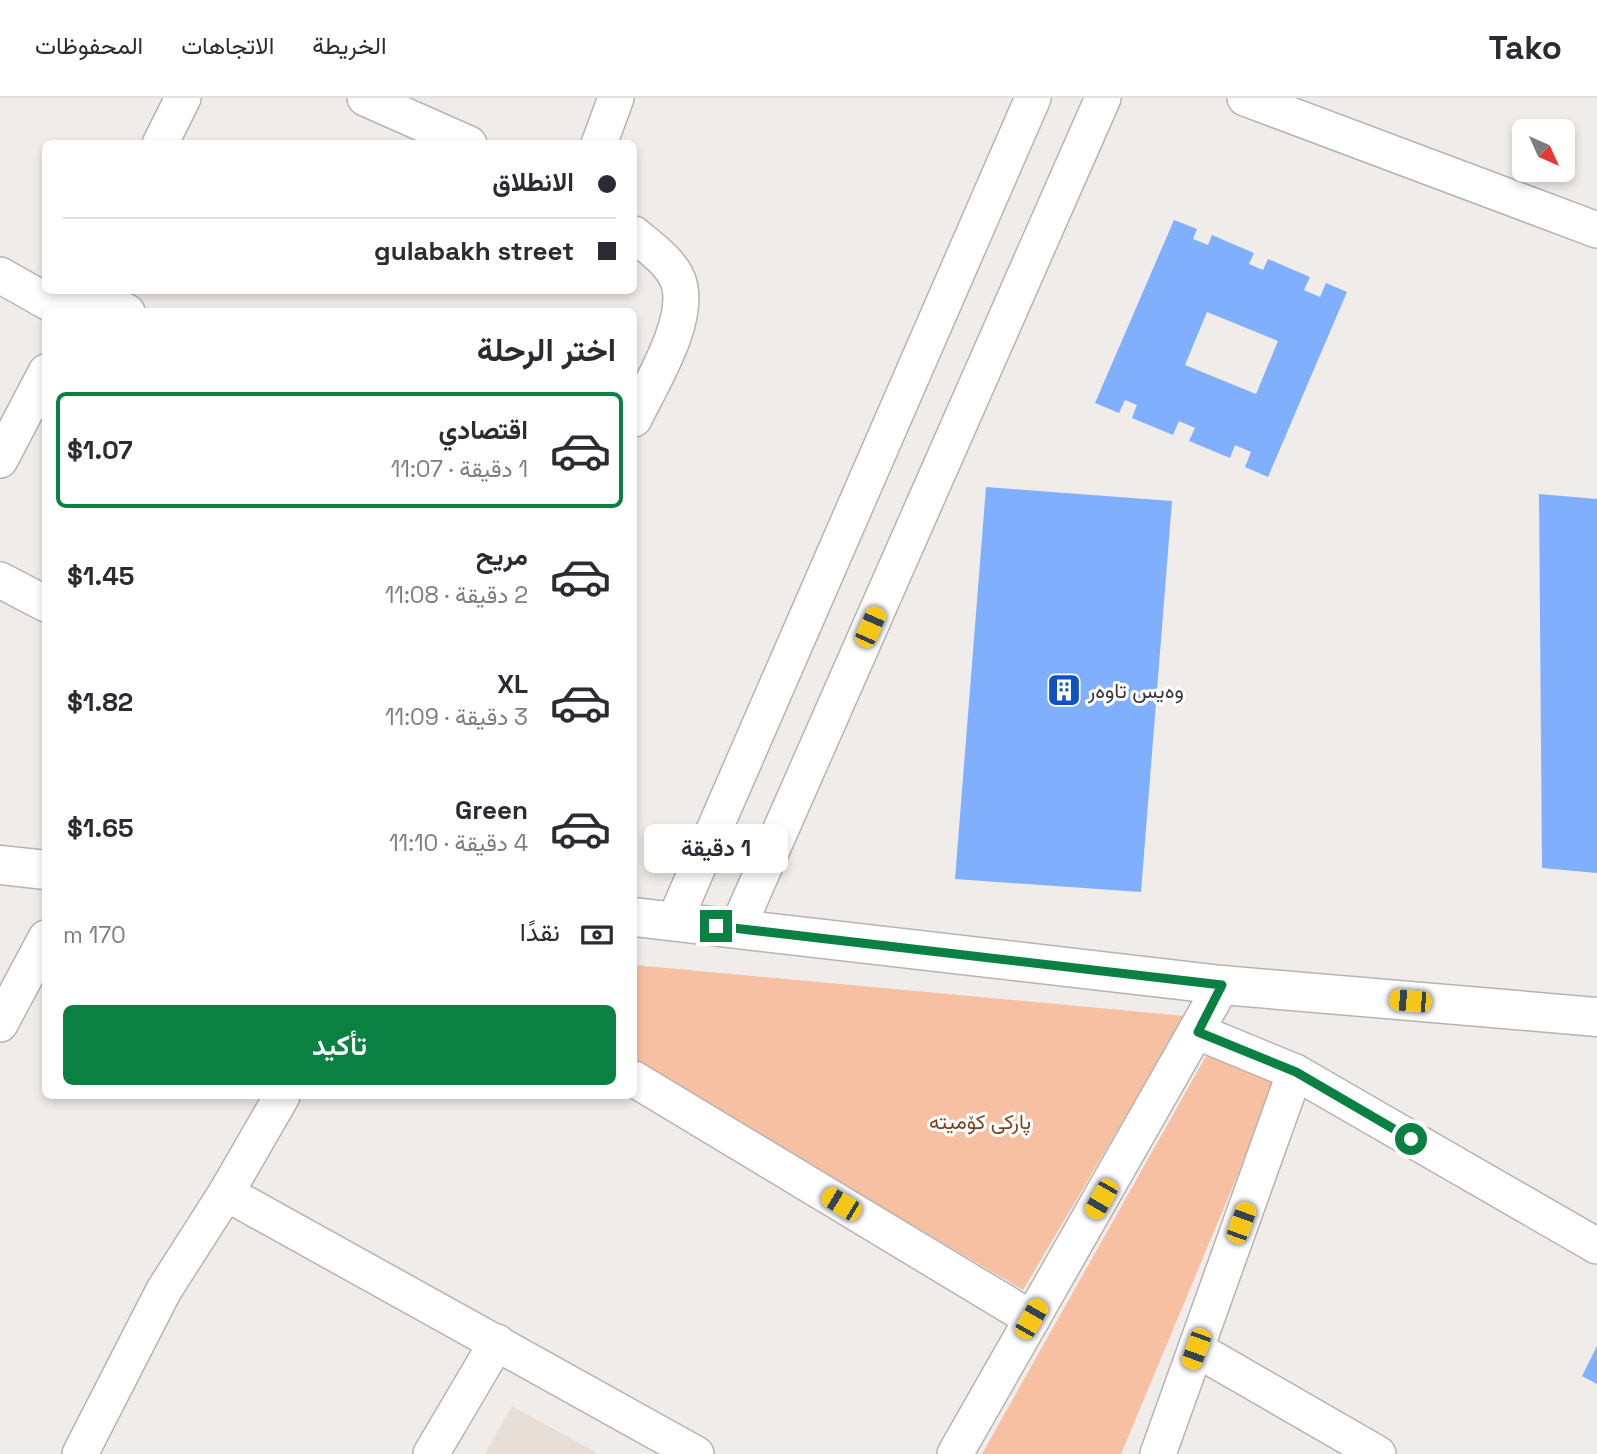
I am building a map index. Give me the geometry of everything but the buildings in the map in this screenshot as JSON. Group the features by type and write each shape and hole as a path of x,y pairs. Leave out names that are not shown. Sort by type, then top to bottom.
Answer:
{"street":[{"path":"162,140 183,98"},
{"path":"365,98 460,140"},
{"path":"600,140 616,98"},
{"path":"674,922 1033,98"},
{"path":"737,929 1103,98"},
{"path":"1245,98 1597,230"},
{"path":"637,237 676,275 681,304 671,342 637,413"},
{"path":"0,275 42,289"},
{"path":"58,294 110,308"},
{"path":"0,460 42,380"},
{"path":"0,580 42,602"},
{"path":"0,865 42,870"},
{"path":"637,917 1222,985 1597,1017"},
{"path":"0,1024 42,945"},
{"path":"955,1454 1198,1032 1222,985"},
{"path":"1198,1032 1296,1072 1597,1246"},
{"path":"1158,1454 1296,1072"},
{"path":"637,1081 1031,1319"},
{"path":"80,1454 164,1290 226,1193 280,1099"},
{"path":"226,1193 696,1454"},
{"path":"431,1454 497,1342"},
{"path":"1196,1349 1378,1454"}],"shaded area":[{"path":"512,1406 599,1454 485,1454"}],"green space":[{"name":"پارکی کۆمیتە","path":"637,965 1185,1016 1023,1290 637,1064"},
{"path":"1206,1056 1279,1076 1121,1454 982,1454"}],"place":[{"name":"وەیس تاوەر","path":"1064,690"}],"route":[{"path":"716,926 1222,985 1198,1032 1296,1072 1411,1139"}]}
